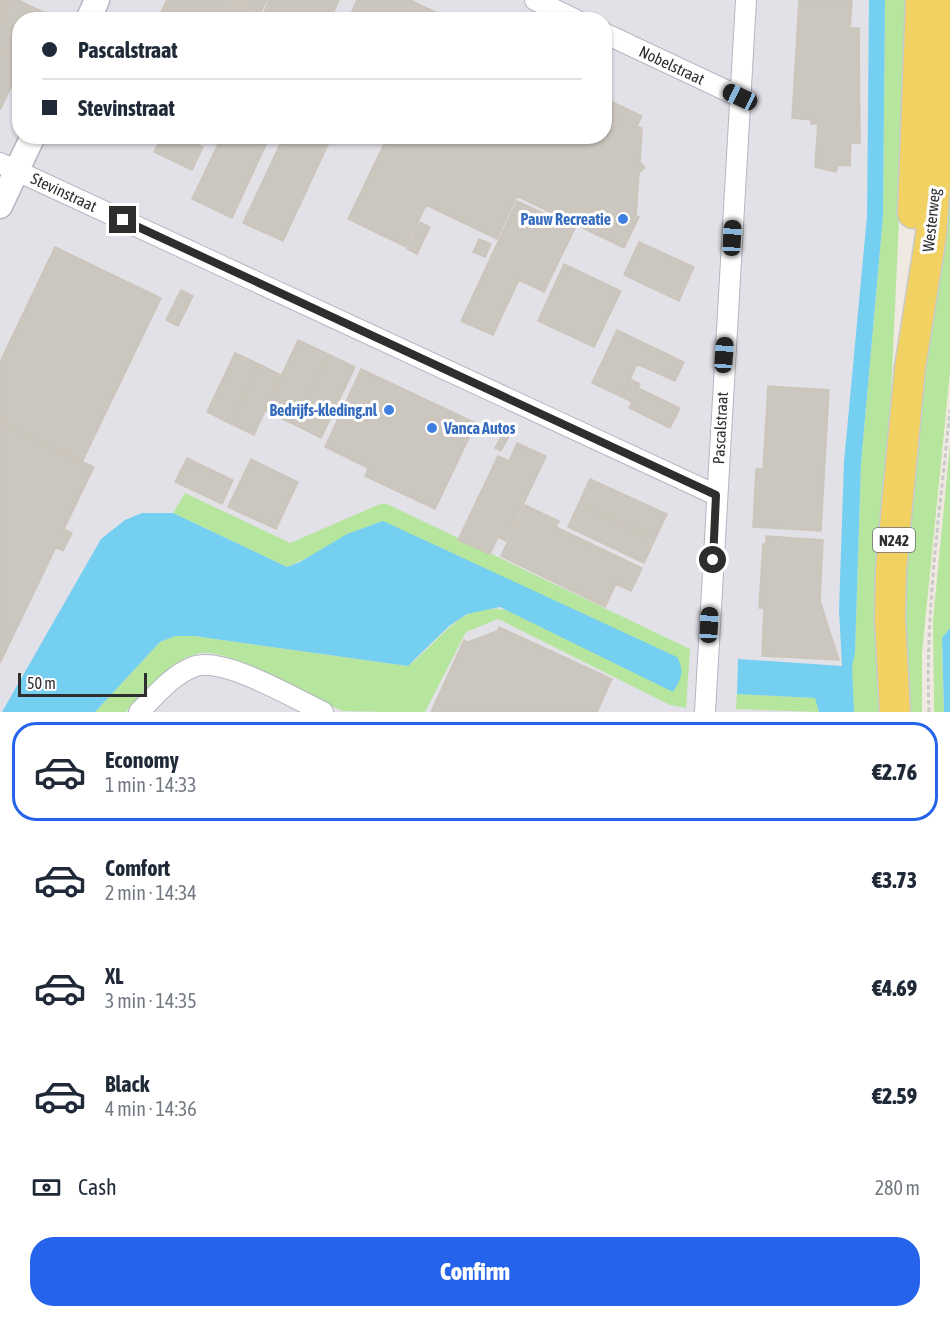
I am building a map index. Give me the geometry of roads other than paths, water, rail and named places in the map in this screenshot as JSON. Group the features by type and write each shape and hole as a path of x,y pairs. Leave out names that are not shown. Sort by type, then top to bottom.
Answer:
{"main road":[{"name":"Westerweg","path":"910,368 921,0"},
{"name":"Westerweg","path":"895,712 890,641 891,570 910,368 931,235 949,0"}],"street":[{"path":"535,0 560,12"},
{"name":"Pascalstraat","path":"705,712 746,0"},
{"name":"Nobelstraat","path":"612,37 740,97"},
{"path":"0,206 8,166 26,144"},
{"name":"Stevinstraat","path":"8,166 716,495"},
{"path":"139,712 159,690 195,666 217,666 247,676 323,712"}],"water":[{"path":"869,0 885,0 883,216 861,463 855,653 852,667 854,712 819,712 815,698 737,694 738,659 842,666 839,610 844,462 867,216"},
{"path":"142,513 173,513 287,567 300,562 347,534 383,521 677,657 681,667 680,679 673,692 500,607 467,614 449,626 408,666 194,636 175,636 160,642 95,712 2,712 101,539 125,520"},
{"path":"950,628 950,712 944,712 942,638"}],"place":[{"name":"Pauw Recreatie","path":"623,219"},
{"name":"Bedrijfs-kleding.nl","path":"389,410"},
{"name":"Vanca Autos","path":"432,428"}]}
